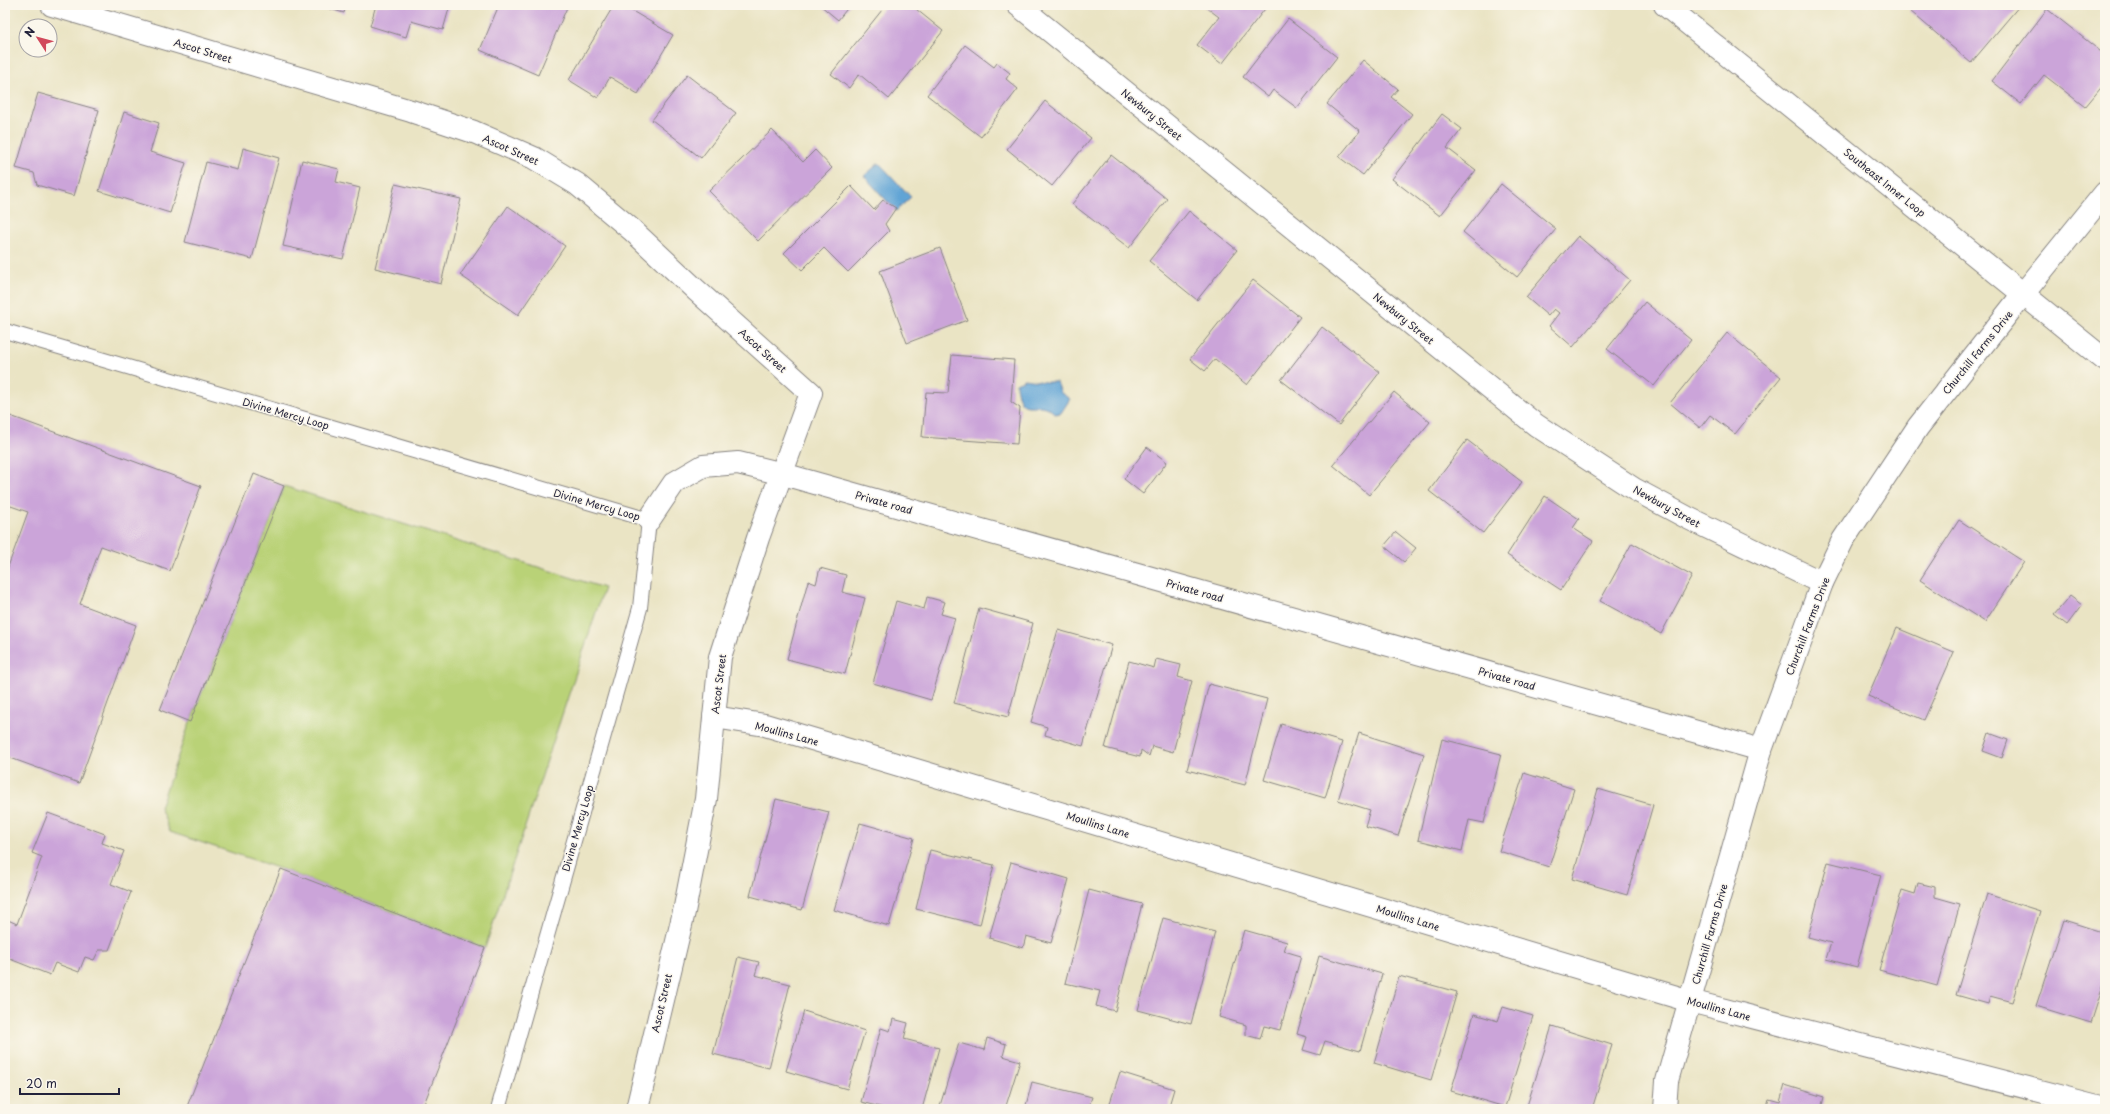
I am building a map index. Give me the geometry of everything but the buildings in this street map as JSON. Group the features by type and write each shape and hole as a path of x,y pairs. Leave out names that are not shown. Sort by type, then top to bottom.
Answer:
{"street":[{"name":"Ascot Street","path":"52,5 411,111 474,132 534,158 577,184 632,230 696,290 812,392 783,474 758,538 720,657 706,799 684,912 637,1109"},
{"name":"Newbury Street","path":"1018,5 1536,425 1634,489 1695,522 1822,583"},
{"name":"Southeast Inner Loop","path":"1665,5 2105,360"},
{"name":"Churchill Farms Drive","path":"1665,1109 1667,1081 1761,750 1822,583 1843,540 1918,427 2105,193"},
{"name":"Private road","path":"649,520 674,483 703,466 738,463 783,474 1761,750"},
{"name":"Moullins Lane","path":"714,717 765,725 1690,1001 2105,1108"}],"lane":[{"name":"Divine Mercy Loop","path":"5,331 649,520 640,608 498,1109"}],"green space":[{"path":"284,486 604,588 485,948 281,869 170,832 160,807 190,722"}],"water":[{"path":"879,163 911,197 896,211 864,176"},
{"path":"1025,379 1057,382 1061,393 1070,399 1061,413 1055,414 1044,407 1029,406 1022,403 1017,392 1016,383"}]}
